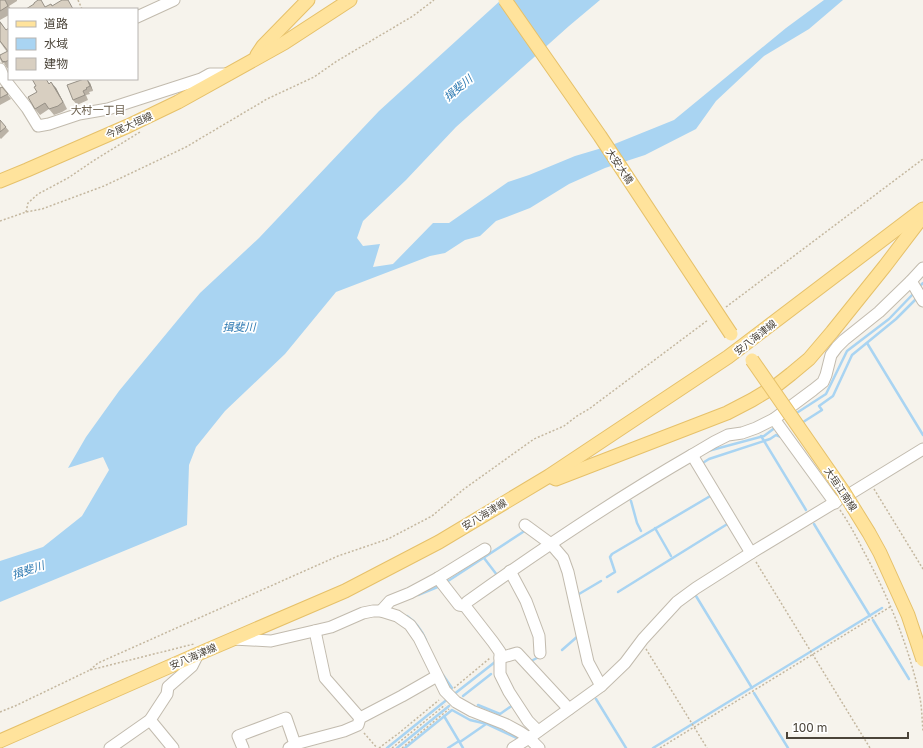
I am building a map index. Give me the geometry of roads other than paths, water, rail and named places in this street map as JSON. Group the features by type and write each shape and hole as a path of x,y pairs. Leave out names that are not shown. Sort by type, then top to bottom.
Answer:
{"main road":[{"path":"254,60 263,46 308,0"},
{"name":"今尾大垣線","path":"0,180 27,170 128,126 178,102 284,43 350,0"},
{"name":"大安大橋","path":"505,0 600,136 731,334"},
{"name":"安八海津線","path":"0,741 198,648 233,639 345,591 439,542 549,476 728,357 923,209"},
{"path":"549,476 556,479 699,424 739,407 777,385 809,359 880,272 923,216"},
{"name":"大垣江南線","path":"731,334 752,360 869,533 880,553 908,615 923,660"}],"street":[{"path":"138,15 153,4 174,0"},
{"path":"0,69 5,80 27,108 38,126 79,114 108,108 201,79 210,74 229,74"},
{"path":"465,606 467,602 510,571 596,514 728,434 756,428 774,419 814,390 823,382 831,355 837,347 879,312 923,268"},
{"path":"911,281 923,301"},
{"path":"514,748 601,686 624,663 677,602 751,553 836,502 774,419"},
{"path":"853,492 923,449"},
{"path":"692,455 751,553"},
{"path":"524,524 551,544 563,558 568,572 588,662 601,686"},
{"path":"382,611 390,602 438,578 485,549"},
{"path":"510,571 526,601 539,636 540,652"},
{"path":"438,578 459,605 465,606 493,642 499,654 500,674 509,692 528,721 539,748"},
{"path":"233,639 271,641 315,631 363,613 382,611 397,616 410,625 420,638 437,676 450,698 472,711 505,724 520,732 534,735"},
{"path":"315,631 325,678 359,722"},
{"path":"110,748 150,720 167,694 168,687 192,666 198,648"},
{"path":"499,654 516,653 569,709"},
{"path":"243,748 238,736 286,718 292,746 344,731 437,676"},
{"path":"150,720 173,748"}],"water":[{"name":"揖斐川","path":"501,0 600,0 456,127 406,180 363,221 357,238 363,246 380,244 373,267 393,264 433,223 449,223 508,182 575,156 612,145 674,120 786,28 824,0 843,0 809,29 764,56 716,101 696,129 645,155 605,168 569,184 530,208 496,221 480,236 465,240 445,253 430,256 336,292 285,354 225,411 196,447 189,465 187,525 0,602 0,561 43,547 82,516 109,470 103,457 68,468 86,437 119,391 200,293 259,238 379,111"}],"waterway":[{"path":"918,288 923,283"},
{"path":"795,414 826,394 847,351 889,319 915,292"},
{"path":"800,424 822,410 819,406 833,396 852,355 896,319 917,298"},
{"path":"867,343 923,435"},
{"path":"708,451 764,436 776,427"},
{"path":"701,464 709,459 770,439 776,435 781,437"},
{"path":"761,436 806,510"},
{"path":"607,577 615,572 610,557 612,554 712,495"},
{"path":"631,501 637,523 641,531"},
{"path":"618,592 729,523"},
{"path":"814,524 870,616"},
{"path":"655,528 671,556"},
{"path":"445,583 526,530"},
{"path":"484,558 497,575"},
{"path":"579,594 601,581"},
{"path":"418,595 440,586"},
{"path":"696,596 752,688"},
{"path":"653,748 882,608"},
{"path":"407,616 423,633 426,640"},
{"path":"873,620 909,679"},
{"path":"562,650 578,636"},
{"path":"529,662 539,657"},
{"path":"453,695 495,662"},
{"path":"463,696 491,674"},
{"path":"443,675 452,688"},
{"path":"754,693 788,748"},
{"path":"387,748 449,698"},
{"path":"596,699 626,748"},
{"path":"478,705 500,714 513,705"},
{"path":"397,748 449,706"},
{"path":"405,748 452,710 470,720 487,724 519,739"},
{"path":"444,716 463,748"},
{"path":"460,742 486,724"},
{"path":"448,748 459,741"}],"district":[{"name":"大村一丁目","path":"98,110"}]}
